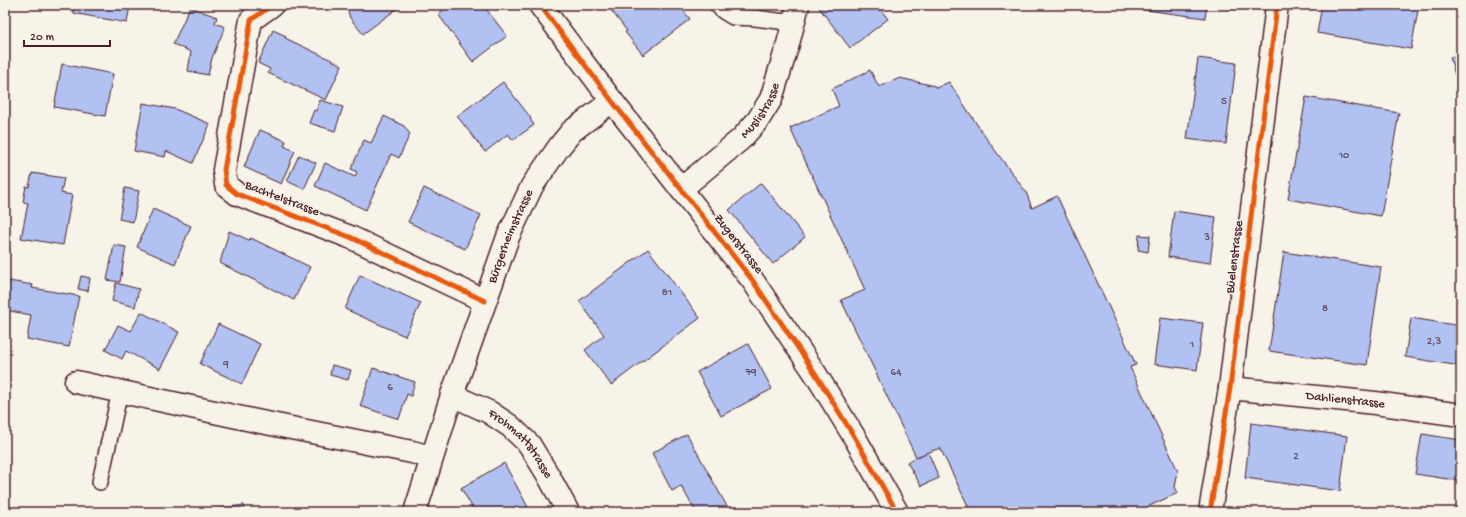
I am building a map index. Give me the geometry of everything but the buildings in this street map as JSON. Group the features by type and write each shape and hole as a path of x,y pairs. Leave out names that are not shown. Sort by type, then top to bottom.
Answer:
{"street":[{"name":"Bachtelstrasse","path":"272,5 251,20 224,170 226,185 237,194 350,237 485,302"},
{"name":"Zugerstrasse","path":"540,5 612,101 753,281 810,366 855,438 897,512"},
{"name":"Büelenstrasse","path":"1210,512 1230,388 1277,5"},
{"name":"Muslistrasse","path":"681,189 741,139 758,120 771,99 796,14"},
{"name":"Bürgerheimstrasse","path":"415,512 452,395 508,237 532,186 559,147 572,132 612,101"},
{"path":"76,382 432,457"},
{"name":"Dahlienstrasse","path":"1230,388 1375,403 1461,415"},
{"name":"Frohmattstrasse","path":"452,395 489,412 510,426 529,444 568,512"}],"lane":[{"path":"717,5 733,17 755,18 796,14"},
{"path":"100,482 120,391"}],"cycle path":[{"path":"272,5 251,20 224,170 226,185 237,194 350,237 485,301"},
{"path":"540,5 612,101 753,281 815,373 855,438 897,512"},
{"path":"1210,512 1230,388 1277,5"}]}
